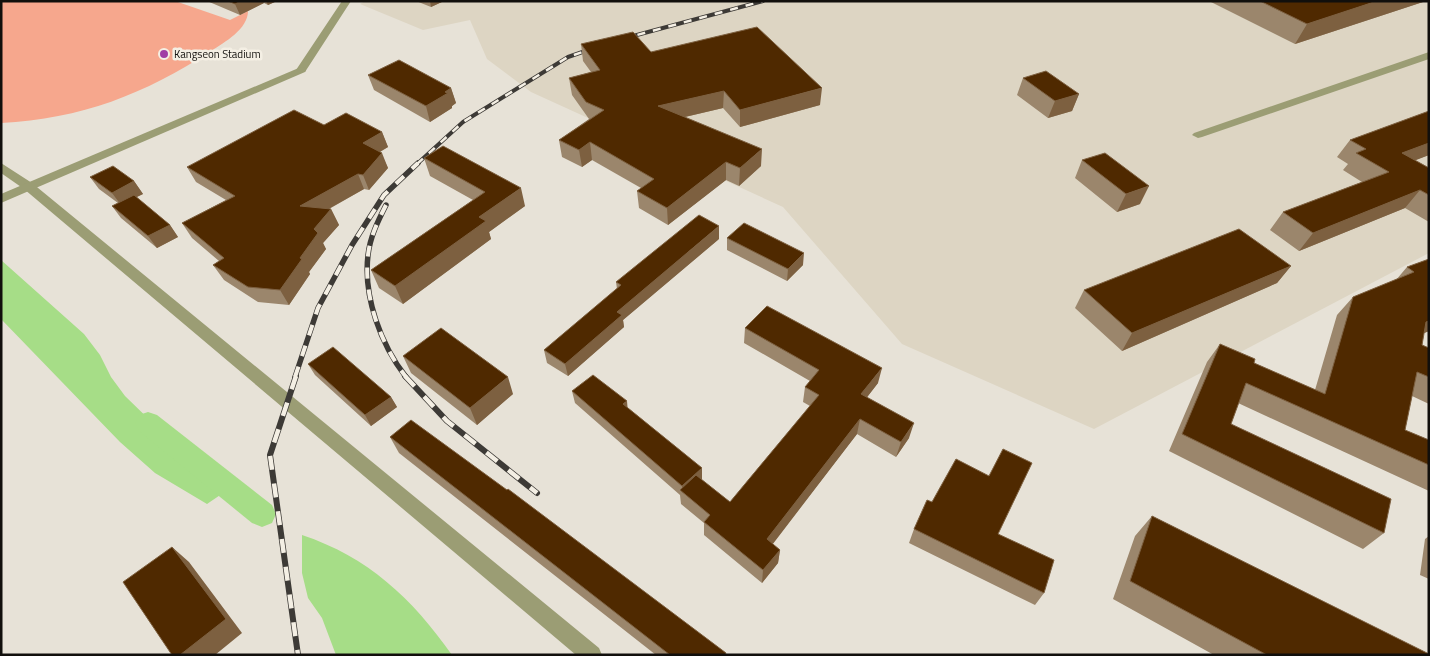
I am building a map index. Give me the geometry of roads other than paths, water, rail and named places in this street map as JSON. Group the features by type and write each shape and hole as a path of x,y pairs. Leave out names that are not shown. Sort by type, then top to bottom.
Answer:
{"street":[{"path":"1,199 301,70 347,1"},
{"path":"1198,134 1429,55"},
{"path":"1,167 28,186 592,655"}],"waterway":[{"path":"148,423 262,514"}],"railway":[{"path":"622,39 763,1"},
{"path":"417,164 463,122 568,57 594,48"},
{"path":"295,377 318,308 352,245 384,195 418,163"},
{"path":"386,205 369,248 368,287 371,304 382,335 406,377"},
{"path":"296,376 270,455 298,655"},
{"path":"405,376 447,421 537,493"}],"place":[{"name":"Kangseon Stadium","path":"164,54"}]}
